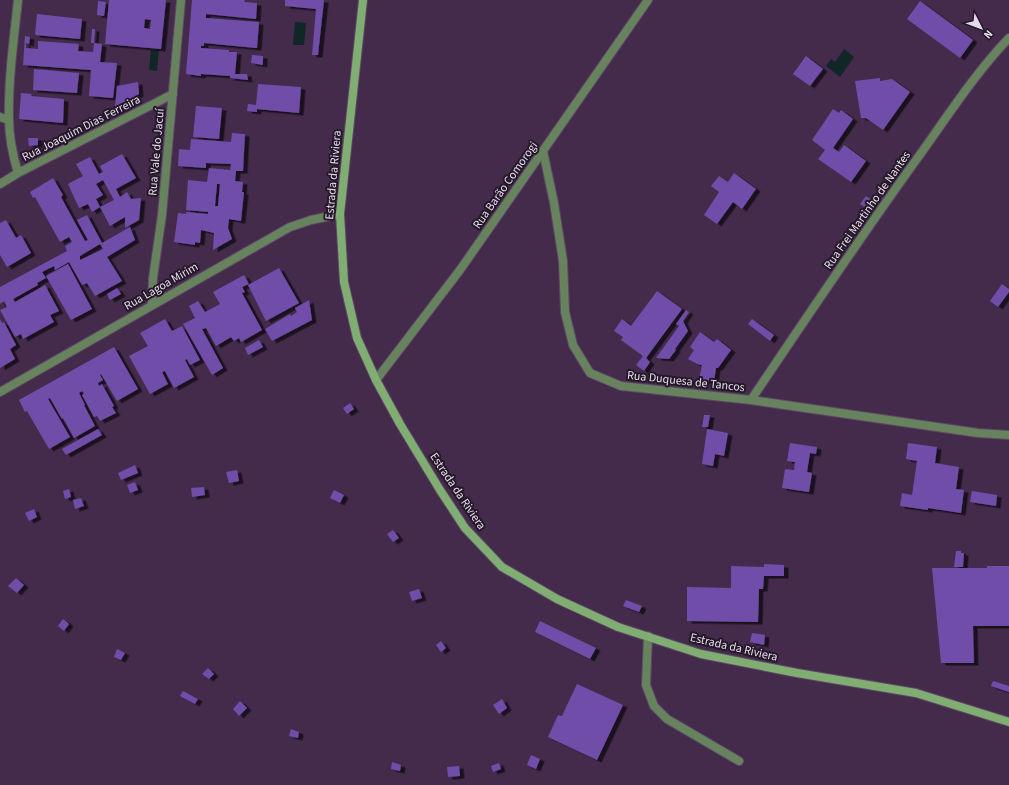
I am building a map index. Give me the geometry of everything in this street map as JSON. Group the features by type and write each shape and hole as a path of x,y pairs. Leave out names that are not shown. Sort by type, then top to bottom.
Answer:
{"street":[{"path":"18,0 13,44 8,120 18,173"},
{"name":"Rua Vale do Jacuí","path":"152,305 153,278 162,214 181,0"},
{"name":"Estrada da Riviera","path":"363,0 340,214 344,282 357,338 376,380 400,424 465,528 502,567 556,599 618,626 701,654 916,694 1009,722"},
{"name":"Rua Barão Comorogi","path":"376,380 460,270 648,0"},
{"name":"Rua Frei Martinho de Nantes","path":"751,400 872,221 947,116 995,52 1009,38"},
{"name":"Rua Joaquim Dias Ferreira","path":"0,184 18,173 173,94"},
{"path":"0,118 8,120"},
{"name":"Rua Duquesa de Tancos","path":"543,151 554,203 563,261 565,312 573,345 590,373 620,386 751,400 978,433 1009,435"},
{"name":"Rua Lagoa Mirim","path":"0,392 290,227 311,220 340,214"},
{"path":"648,636 646,685 654,706 667,719 739,761"}],"shaded area":[{"path":"295,22 306,23 304,45 293,45"},
{"path":"844,49 854,57 840,77 826,66 831,59 835,62"},
{"path":"151,50 159,50 157,71 149,70"}],"building":[{"path":"109,0 166,0 161,49 105,44","holes":["145,19 151,20 150,29 144,28"]},
{"path":"192,0 245,0 244,2 257,3 256,19 206,14 206,18 259,22 257,48 204,43 204,46 201,46 201,48 237,52 235,74 247,74 248,80 230,78 230,76 201,74 201,76 186,74"},
{"path":"285,0 324,0 318,55 312,55 316,9 285,6"},
{"path":"98,1 106,2 104,16 97,15"},
{"path":"920,1 973,40 960,58 907,19"},
{"path":"37,14 82,19 80,39 35,35"},
{"path":"92,29 95,29 94,43 91,43"},
{"path":"25,36 30,37 29,44 26,43 26,48 38,49 38,41 79,44 78,51 93,52 94,43 102,44 100,62 117,63 113,98 89,96 91,70 23,65"},
{"path":"252,55 263,56 263,65 251,63"},
{"path":"806,56 823,69 810,86 793,74"},
{"path":"34,69 79,73 77,93 33,90"},
{"path":"880,78 880,81 892,79 910,92 883,130 866,118 861,118 855,81"},
{"path":"138,82 139,94 115,107 117,86"},
{"path":"258,84 301,87 299,113 257,109 257,112 247,111 248,104 256,105"},
{"path":"21,93 32,94 31,96 64,99 63,123 19,119"},
{"path":"196,106 222,108 219,139 193,137"},
{"path":"833,109 839,113 841,110 853,119 833,148 839,152 844,145 866,161 851,182 818,159 825,150 812,140"},
{"path":"232,133 245,134 243,171 236,171 235,181 243,182 242,192 244,192 241,221 229,219 228,228 232,239 213,250 214,233 201,230 200,243 195,242 195,245 174,242 178,213 186,214 186,212 208,214 208,212 186,210 188,180 207,182 209,168 230,170 231,164 206,163 206,168 178,166 179,149 190,150 191,139 231,142","holes":["217,184 220,184 218,206 215,206"]},
{"path":"28,138 38,138 38,145 29,146"},
{"path":"122,154 136,178 116,189 120,197 127,192 131,199 141,198 139,220 125,228 125,217 110,226 100,207 92,212 88,204 79,208 68,184 83,176 76,164 90,157 99,174 103,172 100,166","holes":["103,180 114,200 100,207 96,199 103,195 96,184"]},
{"path":"734,173 756,189 742,209 733,202 717,224 704,215 719,192 711,186 719,176 728,182"},
{"path":"53,178 63,195 61,197 85,241 88,240 77,220 87,215 102,243 130,227 135,240 107,257 122,281 95,296 87,283 82,285 69,262 55,270 54,266 42,272 46,278 37,283 38,285 13,299 15,302 45,285 59,311 50,315 54,322 23,339 21,334 15,337 0,310 7,307 4,301 0,304 0,287 67,251 65,246 72,242 69,237 60,242 35,197 33,198 30,192","holes":["100,244 103,249 80,260 80,256"]},
{"path":"866,196 872,200 866,208 860,204"},
{"path":"6,220 16,238 21,235 31,253 7,267 0,255 0,223"},
{"path":"68,264 92,309 71,320 46,276"},
{"path":"279,268 299,303 266,321 248,285"},
{"path":"244,275 249,284 242,287 245,292 242,293 262,330 241,342 239,338 234,341 231,337 216,346 206,328 202,329 223,368 212,375 183,324 195,318 189,306 198,301 205,312 220,304 213,292"},
{"path":"1002,284 1009,289 1009,292 998,307 990,301"},
{"path":"117,288 121,294 110,300 107,294"},
{"path":"657,291 682,309 646,358 650,362 644,371 636,365 643,356 621,340 623,337 614,331 622,319 631,326"},
{"path":"309,300 312,320 272,341 265,329 290,314 291,316 297,312 295,308"},
{"path":"686,310 689,312 683,321 688,331 669,359 656,358 679,326 676,324"},
{"path":"0,319 2,323 4,322 16,345 10,349 15,359 0,368"},
{"path":"165,319 172,331 182,326 200,360 190,365 187,359 185,360 194,377 174,388 165,371 162,372 168,384 150,394 129,356 148,346 140,333"},
{"path":"752,319 774,335 770,341 748,324"},
{"path":"700,332 714,342 717,339 731,350 718,368 716,368 714,382 699,380 702,365 688,359 694,350 690,347"},
{"path":"259,340 263,347 248,355 245,348"},
{"path":"114,347 138,389 117,401 101,374 100,375 103,380 98,383 99,386 102,384 114,406 112,407 116,413 100,421 97,416 94,417 82,395 84,394 82,391 79,393 95,426 74,438 50,398 48,399 70,437 49,449 19,400"},
{"path":"350,403 354,409 347,414 343,408"},
{"path":"704,415 710,415 708,427 702,427"},
{"path":"98,429 102,435 66,455 62,449"},
{"path":"707,429 728,433 724,456 715,454 713,466 702,464"},
{"path":"790,443 817,447 816,454 810,453 807,472 812,473 809,492 782,488 785,469 794,470 795,462 787,461"},
{"path":"908,443 937,447 935,463 959,467 956,489 964,490 961,513 928,508 928,510 900,506 902,493 912,495 917,461 906,459"},
{"path":"135,465 138,473 121,480 118,473"},
{"path":"237,470 239,481 229,483 226,472"},
{"path":"135,482 138,490 130,493 127,485"},
{"path":"204,487 205,495 192,497 191,488"},
{"path":"69,489 71,497 65,499 63,491"},
{"path":"334,490 344,495 340,503 330,498"},
{"path":"972,491 997,495 996,506 970,502"},
{"path":"81,498 84,506 75,509 73,500"},
{"path":"34,509 37,517 29,521 25,513"},
{"path":"393,530 399,538 393,542 387,534"},
{"path":"956,551 961,551 961,553 964,553 963,567 954,567"},
{"path":"764,564 784,565 784,576 764,576 763,589 759,589 758,622 687,621 687,587 731,588 731,566 764,567"},
{"path":"987,566 1009,566 1009,626 973,626 974,663 941,663 932,568 987,568"},
{"path":"16,578 24,585 17,593 8,586"},
{"path":"419,589 422,598 412,601 409,592"},
{"path":"626,600 642,606 639,612 623,606"},
{"path":"63,619 69,624 64,631 58,626"},
{"path":"540,621 596,648 590,659 535,632"},
{"path":"752,633 765,635 764,645 750,642"},
{"path":"441,641 446,648 441,652 436,645"},
{"path":"117,649 125,653 121,660 114,657"},
{"path":"208,668 214,674 209,679 202,674"},
{"path":"993,681 1009,686 1009,692 991,686"},
{"path":"577,684 623,705 597,760 548,737 558,715 562,716"},
{"path":"183,691 198,699 195,704 180,696"},
{"path":"502,699 507,708 499,714 493,705"},
{"path":"240,701 247,708 239,716 233,709"},
{"path":"291,729 299,732 298,738 289,736"},
{"path":"531,755 540,759 536,769 527,765"},
{"path":"392,762 401,765 400,771 391,769"},
{"path":"499,763 501,769 493,772 491,766"},
{"path":"459,766 460,776 448,777 447,767"}]}
